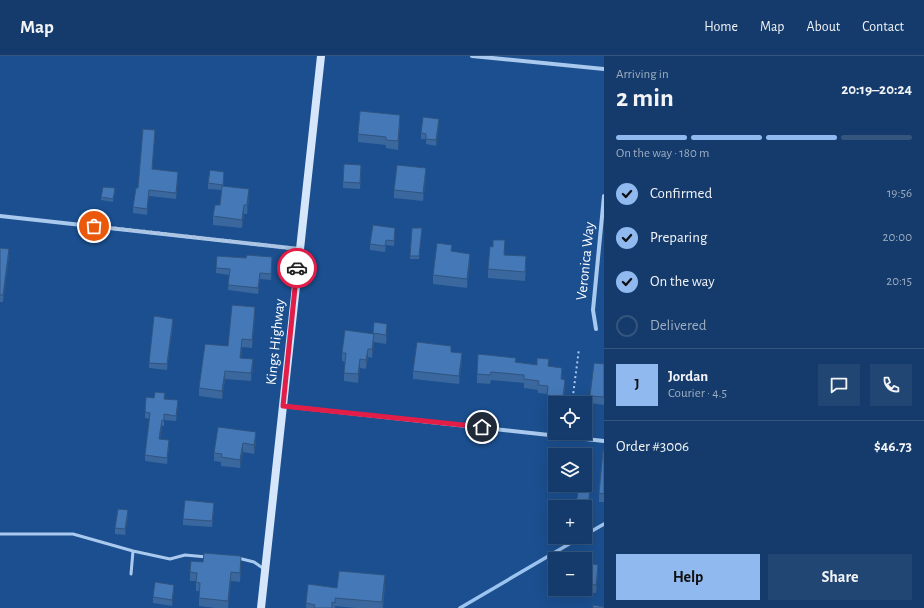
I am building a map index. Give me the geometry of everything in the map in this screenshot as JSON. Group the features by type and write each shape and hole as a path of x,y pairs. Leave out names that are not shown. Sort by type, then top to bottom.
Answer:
{"street":[{"name":"Kings Highway","path":"261,608 321,56"},
{"path":"472,56 604,69"},
{"name":"Veronica Way","path":"596,329 593,310 604,196"},
{"path":"0,216 299,249"},
{"path":"283,406 604,440"}],"lane":[{"path":"0,534 73,534 134,551 170,559 185,555 215,557"},
{"path":"131,574 134,551"},
{"path":"230,558 246,559 259,564 265,570"}],"path":[{"path":"573,396 578,349"}],"building":[{"path":"360,111 400,115 398,141 386,140 386,137 358,134"},
{"path":"423,117 439,119 436,140 426,139 426,134 421,133"},
{"path":"143,129 155,130 152,169 178,172 176,193 149,190 147,209 133,207 136,188 138,188"},
{"path":"344,164 361,165 360,183 343,182"},
{"path":"397,165 426,168 423,193 394,190"},
{"path":"210,170 224,172 223,185 208,183"},
{"path":"222,186 249,189 247,205 244,205 242,220 213,216 215,205 220,205"},
{"path":"103,187 115,188 113,199 101,197"},
{"path":"373,225 395,228 394,241 386,240 385,246 370,244"},
{"path":"412,228 422,228 419,256 410,256"},
{"path":"493,240 505,240 504,255 526,256 525,272 488,269 490,246 493,247"},
{"path":"437,243 452,245 451,251 470,254 467,279 433,275"},
{"path":"0,248 9,249 3,295 0,295"},
{"path":"247,255 272,257 271,274 260,273 258,288 228,285 230,269 216,268 217,256 246,258"},
{"path":"232,305 255,307 252,340 242,339 240,358 253,359 251,373 225,371 222,391 199,388 205,344 228,346"},
{"path":"154,316 173,319 167,364 149,363"},
{"path":"374,322 387,324 386,335 373,333"},
{"path":"345,330 374,334 372,349 368,349 366,360 360,359 358,374 344,373 346,353 342,353"},
{"path":"417,342 451,346 451,352 462,353 459,376 413,371"},
{"path":"478,354 516,358 515,362 537,365 537,358 549,359 548,366 562,368 561,379 565,380 563,396 547,395 548,386 538,385 539,381 524,379 524,375 491,372 490,375 477,374"},
{"path":"594,363 604,364 604,397 590,396"},
{"path":"155,392 165,393 164,399 178,400 176,416 164,414 164,420 162,420 159,439 169,440 167,458 145,455 150,413 145,412 146,397 154,398"},
{"path":"218,427 256,432 254,445 243,443 240,460 221,457 222,454 214,453"},
{"path":"604,451 604,494 599,493"},
{"path":"578,492 589,492 589,500 577,500"},
{"path":"185,500 214,503 212,521 183,519"},
{"path":"118,509 128,510 125,529 115,528"},
{"path":"204,553 241,556 240,573 231,572 228,601 199,598 200,583 196,582 197,573 190,572 191,561 203,562"},
{"path":"592,562 593,564 598,565 596,585 592,584"},
{"path":"339,571 385,575 382,602 335,598 335,603 332,602 332,608 314,608 315,605 306,603 308,584 337,588"},
{"path":"155,582 174,585 172,600 153,597"},
{"path":"593,605 604,607 604,608 593,608"}],"waterway":[{"path":"592,531 604,524"},
{"path":"460,608 569,544"}],"way so far":[{"path":"94,226 299,249 297,268"}],"route":[{"path":"297,268 283,406 482,427"}]}
